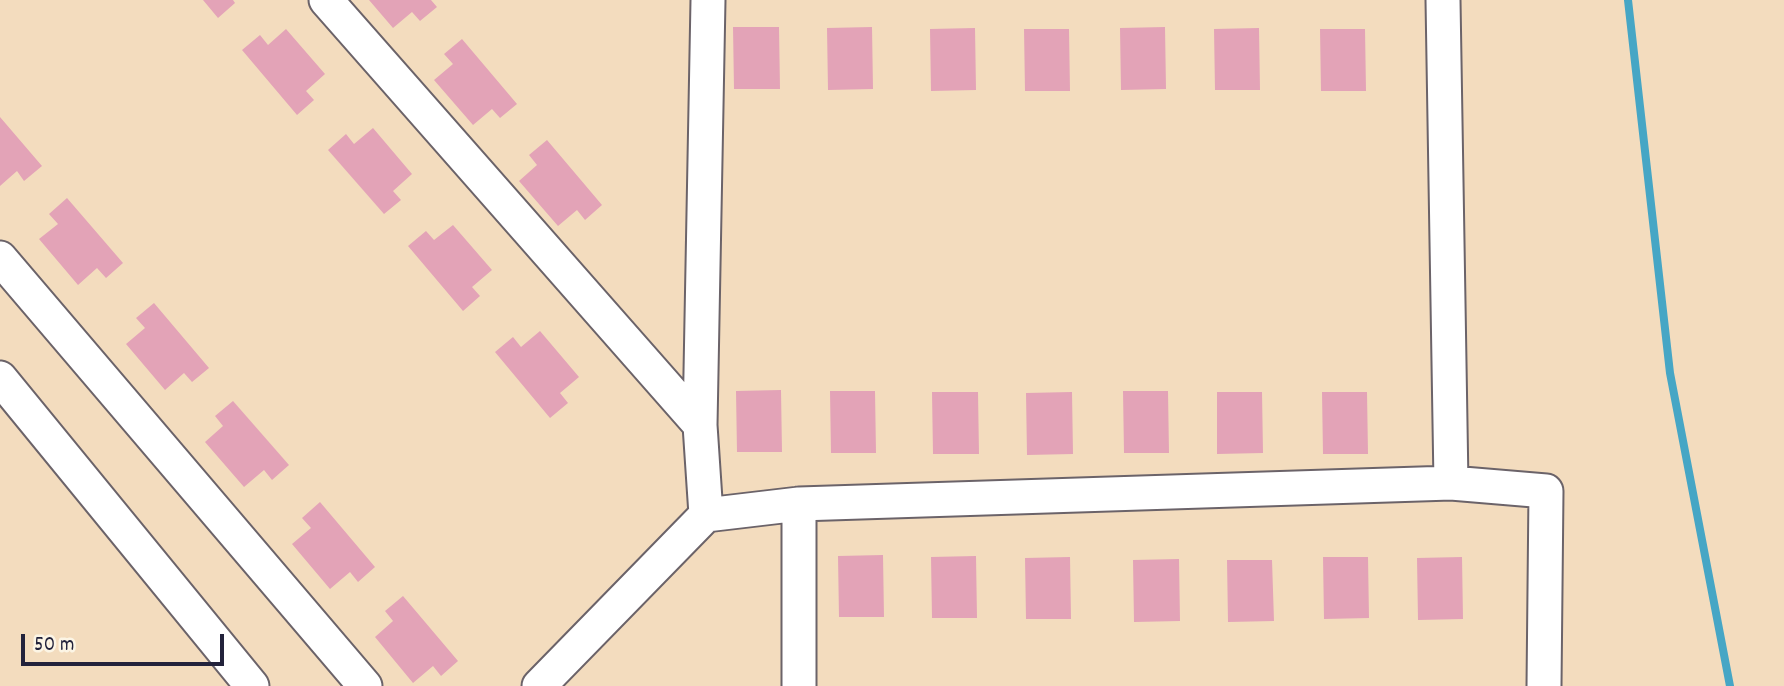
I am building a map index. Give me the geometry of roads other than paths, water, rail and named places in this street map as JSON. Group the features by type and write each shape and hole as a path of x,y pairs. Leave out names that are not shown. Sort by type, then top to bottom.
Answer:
{"street":[{"path":"326,0 700,425"},
{"path":"706,515 700,425 708,0"},
{"path":"1443,0 1451,483"},
{"path":"0,258 365,686"},
{"path":"0,378 253,686"},
{"path":"539,686 706,515 799,504 1451,483 1546,491 1544,686"},
{"path":"799,504 799,686"}],"waterway":[{"path":"1628,0 1670,373 1730,686"}]}
